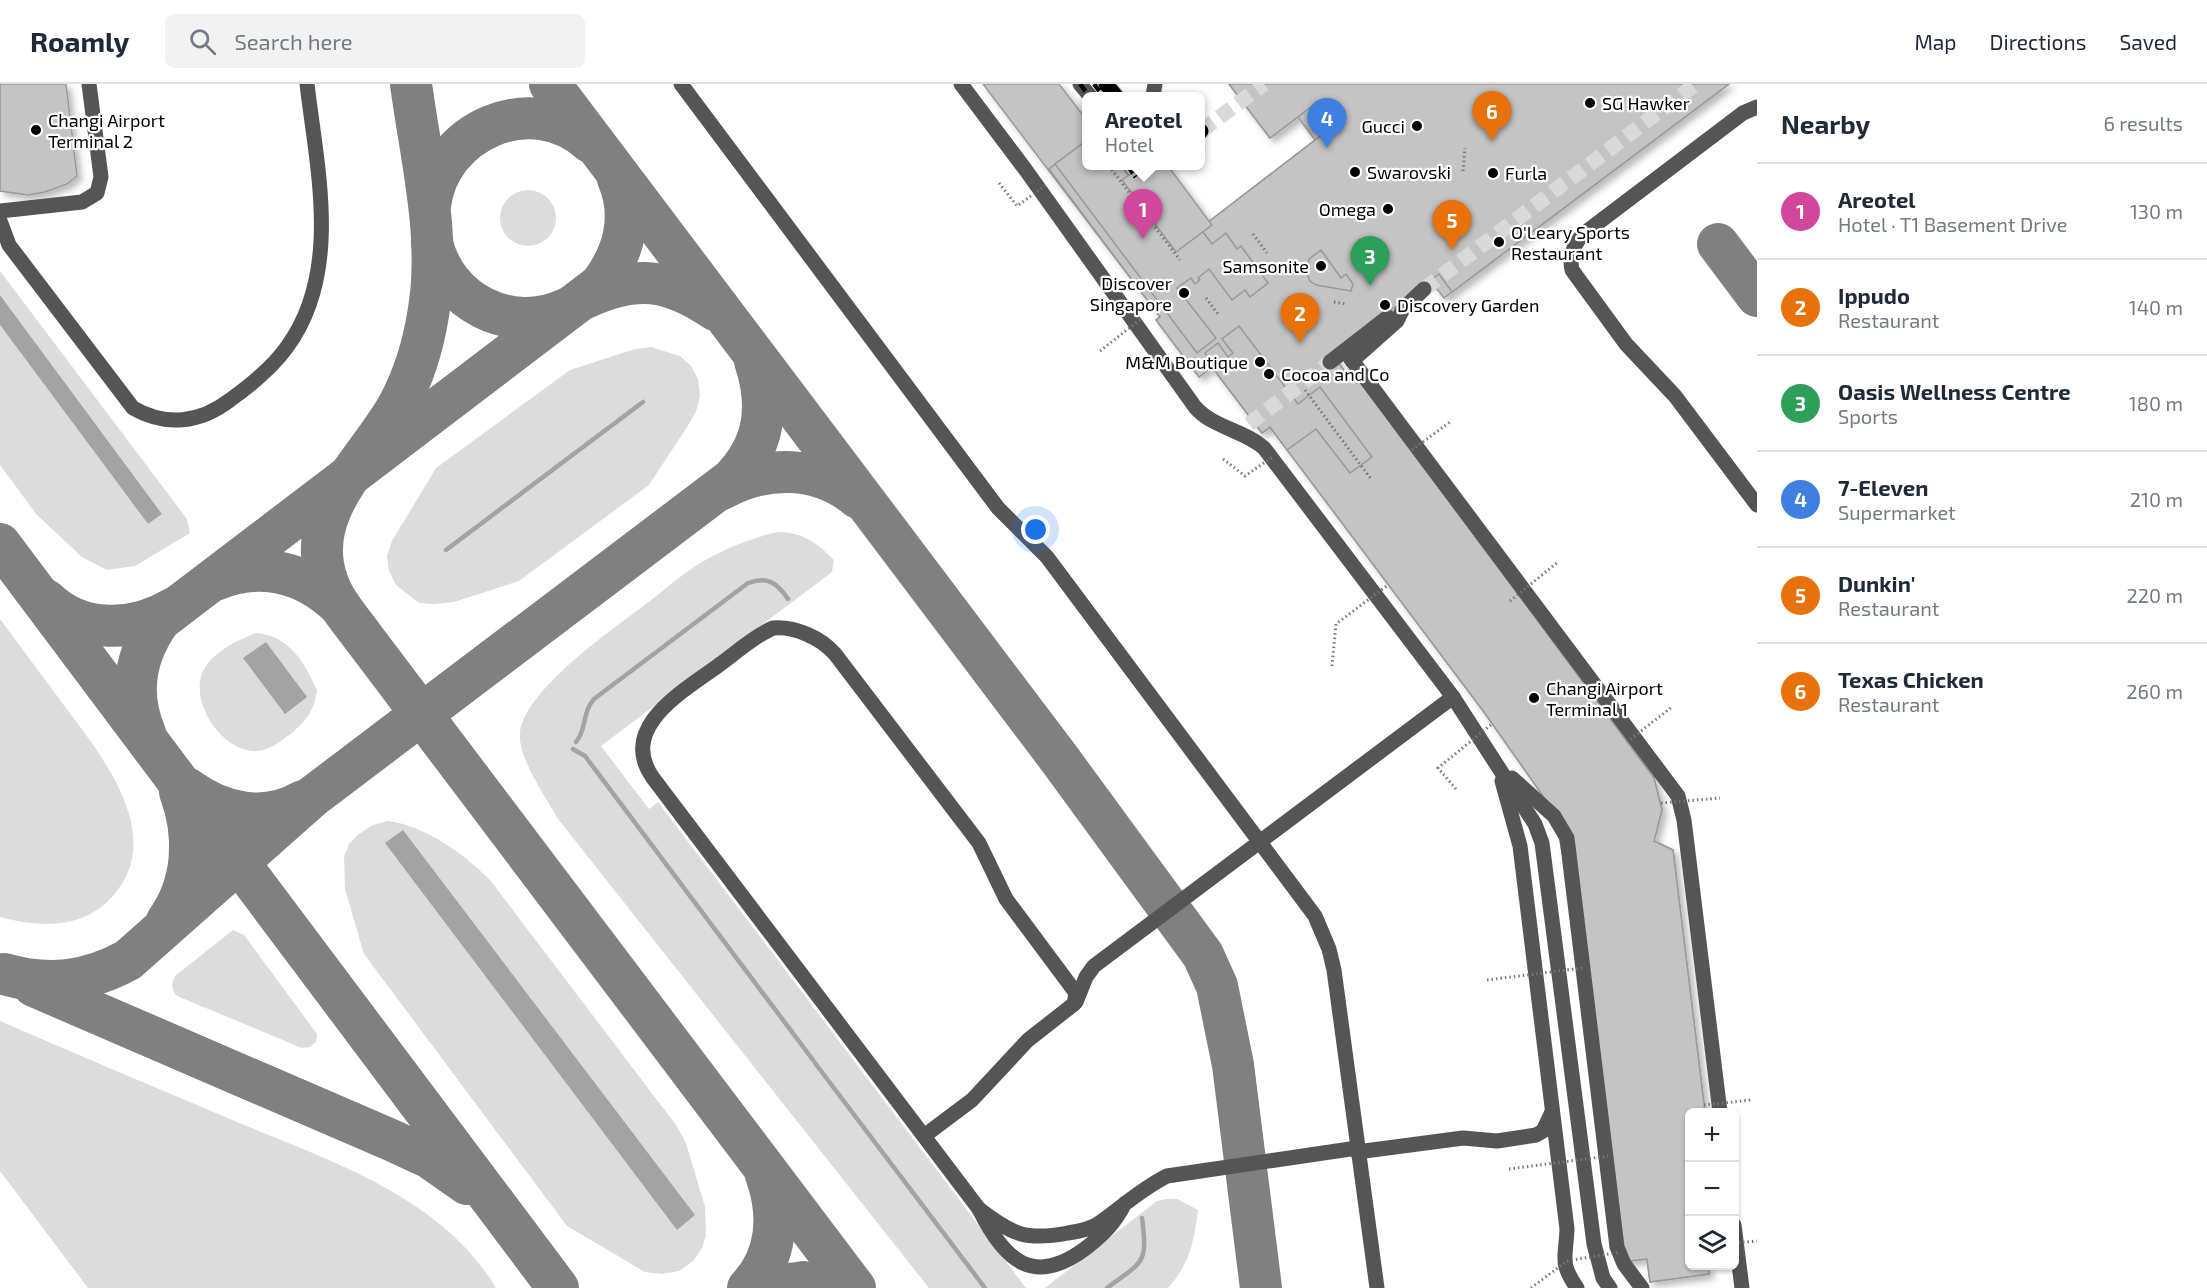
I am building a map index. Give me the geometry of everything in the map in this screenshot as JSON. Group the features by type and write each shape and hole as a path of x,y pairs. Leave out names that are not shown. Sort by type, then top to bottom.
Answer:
{"lane":[{"path":"0,211 82,202 97,193 101,177 89,84"},
{"path":"0,221 9,245 133,408 161,420 192,420 210,414 267,371 287,348 300,328 310,302 317,274 321,218 307,84"},
{"path":"681,84 998,508 1047,557 1308,904 1329,949 1377,1288"},
{"path":"961,84 1195,407 1206,418 1264,448 1453,697 1535,824 1542,843 1594,1244 1603,1278 1610,1288"},
{"path":"1757,106 1743,113 1582,236 1576,243 1570,261 1572,270 1626,344 1675,396 1757,505"},
{"path":"1330,362 1349,356 1394,313 1403,309 1424,289"},
{"path":"1349,356 1678,796 1684,820 1719,1108"},
{"path":"1221,424 1233,427 1250,424"},
{"path":"1074,1004 1077,996 1074,989 1006,899 979,843 835,654 819,640 789,629 773,628 671,700 652,720 644,739 643,760 653,778 979,1209 991,1233 1006,1252 1026,1264 1052,1267 1071,1259 1107,1231 1125,1203"},
{"path":"924,1136 972,1100 1028,1040 1074,1004 1086,976 1094,966 1260,839 1453,697"},
{"path":"1497,763 1520,846 1567,1229 1562,1256 1567,1273 1577,1288"},
{"path":"1497,763 1554,816 1567,838 1617,1247 1624,1264 1642,1288"},
{"path":"979,1209 1022,1236 1045,1237 1093,1227 1153,1183 1182,1172 1463,1138 1497,1141 1536,1135 1543,1131 1552,1112"},
{"path":"1739,1265 1742,1288"}],"path":[{"path":"1463,171 1465,148"},
{"path":"1113,170 1180,260"},
{"path":"999,183 1017,206 1045,186"},
{"path":"1253,234 1267,253"},
{"path":"1206,298 1218,314"},
{"path":"1334,302 1347,304"},
{"path":"1100,351 1142,318"},
{"path":"1305,390 1371,479"},
{"path":"1412,450 1450,422"},
{"path":"1223,459 1245,476 1274,456"},
{"path":"1510,601 1558,562"},
{"path":"1332,666 1336,624 1388,585"},
{"path":"1627,742 1672,707"},
{"path":"1456,789 1438,768 1492,724"},
{"path":"1661,803 1720,798"},
{"path":"1487,980 1583,968"},
{"path":"1704,1105 1750,1100"},
{"path":"1509,1169 1608,1156"},
{"path":"1739,1242 1757,1240"},
{"path":"1531,1288 1567,1261 1620,1252"}],"shaded area":[{"path":"528,190 539,192 548,198 554,207 556,218 554,229 548,238 539,244 528,246 517,244 508,238 502,229 500,218 502,207 508,198 517,192"},
{"path":"0,271 187,519 190,533 135,566 107,570 82,557 37,515 0,465 0,325 148,524 162,514 0,295"},
{"path":"0,295 162,514 148,524 0,325"},
{"path":"651,347 680,356 691,366 698,379 700,395 697,409 689,424 649,485 519,581 454,602 434,604 419,603 396,585 389,571 387,556 392,541 436,468 570,370 635,349"},
{"path":"778,532 802,536 822,548 834,560 832,572 601,746 649,809 658,802 1026,1288 929,1288 558,819 533,777 523,753 520,732 526,715 538,697 575,660 695,566 739,544"},
{"path":"0,619 95,747 123,797 131,823 133,849 127,874 111,898 86,916 73,921 44,924 0,917"},
{"path":"256,633 268,635 287,645 301,660 317,690 312,709 298,727 276,744 256,751 243,749 230,742 219,732 203,706 200,692 201,678 211,660 229,646"},
{"path":"266,642 307,697 285,714 243,658"},
{"path":"388,821 416,829 443,842 490,880 676,1125 686,1143 705,1207 706,1236 701,1250 693,1261 679,1271 662,1274 645,1272 567,1226 364,954 345,889 344,857 349,844 359,834 373,825"},
{"path":"403,830 695,1215 677,1230 385,843"},
{"path":"233,930 244,935 317,1034 316,1042 310,1047 302,1048 177,996 175,993 172,986 175,976"},
{"path":"0,1021 337,1164 374,1182 410,1202 443,1227 472,1255 496,1288 88,1288 0,1171"},
{"path":"1177,1199 1198,1210 1190,1252 1168,1288 1045,1288 1157,1201"}],"building":[{"name":"Changi Airport Terminal 2","path":"0,84 66,84 77,176 67,184 28,195 0,191"},
{"name":"Changi Airport Terminal 1","path":"983,84 1059,84 1082,114 1082,170 1125,170 1135,183 1146,175 1191,235 1193,233 1151,178 1161,170 1167,170 1207,223 1315,140 1298,117 1270,138 1229,84 1729,84 1444,298 1430,280 1332,354 1346,373 1351,369 1654,778 1662,810 1654,841 1673,850 1705,1108 1685,1108 1685,1270 1708,1270 1709,1274 1650,1282 1647,1259 1621,1262 1583,964 1555,813 1484,712 1270,427 1262,433 1212,367 1199,377 1156,320 1160,317"},
{"name":"Changi Airport Terminal 1","path":"1229,84 1729,84 1452,292 1439,274 1332,354 1346,373 1351,369 1654,778 1662,810 1654,841 1673,850 1705,1108 1685,1108 1685,1270 1708,1270 1709,1274 1650,1282 1647,1259 1621,1262 1583,964 1555,813 1484,712 1270,427 1262,433 1212,367 1199,377 1156,320 1160,317 1049,169 1082,144 1082,170 1125,170 1135,183 1146,175 1191,235 1193,233 1151,178 1161,170 1167,170 1207,223 1332,127 1315,104 1270,138"},
{"path":"1082,144 1082,170 1124,170 1179,244 1200,228 1212,244 1226,233 1237,249 1241,246 1268,283 1250,297 1245,290 1232,300 1209,269 1198,278 1200,280 1195,284 1191,278 1177,288 1216,338 1197,353 1055,164"},
{"path":"1136,170 1171,170 1212,225 1176,252 1122,180"},
{"name":"Samsonite","path":"1321,250 1341,278 1346,274 1353,284 1351,291 1316,285 1310,281 1307,274 1309,259"},
{"path":"1239,326 1298,404 1320,387 1372,457 1350,473 1316,429 1287,450 1270,427 1262,433 1212,367 1215,365 1205,353 1218,343 1228,357 1233,353 1222,339"}],"waterway":[{"path":"446,550 643,402"},
{"path":"576,742 594,699 748,583 761,580 771,582 788,599"},
{"path":"573,749 585,756 813,1060"},
{"path":"815,1063 985,1288"},
{"path":"1107,1288 1140,1260 1144,1245 1142,1218"}],"taxiway":[{"path":"411,84 431,229 432,287 428,315 417,362 398,406 342,487 331,509 324,531 322,555 327,580 334,596 348,617 855,1288"},
{"path":"550,84 1061,761 1203,955 1217,986 1233,1065 1261,1288"},
{"path":"430,206 437,180 450,157 469,139 491,126 516,119 542,119 567,126 590,142"},
{"path":"145,733 137,703 137,675 145,647 160,620 600,285 615,261 624,234 625,207 618,179"},
{"path":"432,243 439,264 451,282 466,297 483,308 503,315 523,318 545,316 566,309"},
{"path":"1718,244 1757,296"},
{"path":"585,298 620,286 652,283 682,291 715,310"},
{"path":"4,974 36,980 68,980 83,978 128,960 312,797 731,480 751,453 761,425 762,394 755,361"},
{"path":"722,489 756,476 792,472 826,479 843,487 858,498"},
{"path":"0,544 558,1288"},
{"path":"215,580 249,571 282,573 312,585 340,606"},
{"path":"46,600 75,619 108,626 142,622 174,608"},
{"path":"188,789 215,805 244,813 274,812 303,801"},
{"path":"167,921 183,891 190,858 189,825 180,792"},
{"path":"34,986 391,1140 430,1158 467,1184"},
{"path":"748,1288 765,1263 774,1234 773,1205 766,1175"},
{"path":"761,1288 804,1282 832,1288"}],"tunnel":[{"path":"1205,128 1264,84"},
{"path":"1424,289 1696,84"},
{"path":"1249,424 1330,362"}],"railway":[{"path":"1080,84 1086,92"},
{"path":"1094,84 1100,92"},
{"path":"1131,170 1137,179"}],"place":[{"name":"SG Hawker","path":"1590,103"},
{"name":"Gucci","path":"1417,126"},
{"name":"Changi Airport Terminal 2","path":"36,130"},
{"name":"Texas Chicken","path":"1492,141"},
{"name":"7-Eleven","path":"1327,148"},
{"name":"Swarovski","path":"1355,172"},
{"name":"Furla","path":"1493,173"},
{"name":"Omega","path":"1388,209"},
{"name":"Areotel","path":"1143,239"},
{"name":"O'Leary Sports Restaurant","path":"1499,242"},
{"name":"Dunkin'","path":"1452,250"},
{"name":"Samsonite","path":"1321,266"},
{"name":"Oasis Wellness Centre","path":"1370,286"},
{"name":"Discover Singapore","path":"1184,293"},
{"name":"Discovery Garden","path":"1385,305"},
{"name":"Ippudo","path":"1300,343"},
{"name":"M&M Boutique","path":"1260,362"},
{"name":"Cocoa and Co","path":"1269,374"},
{"name":"Changi Airport Terminal 1","path":"1534,698"}]}
